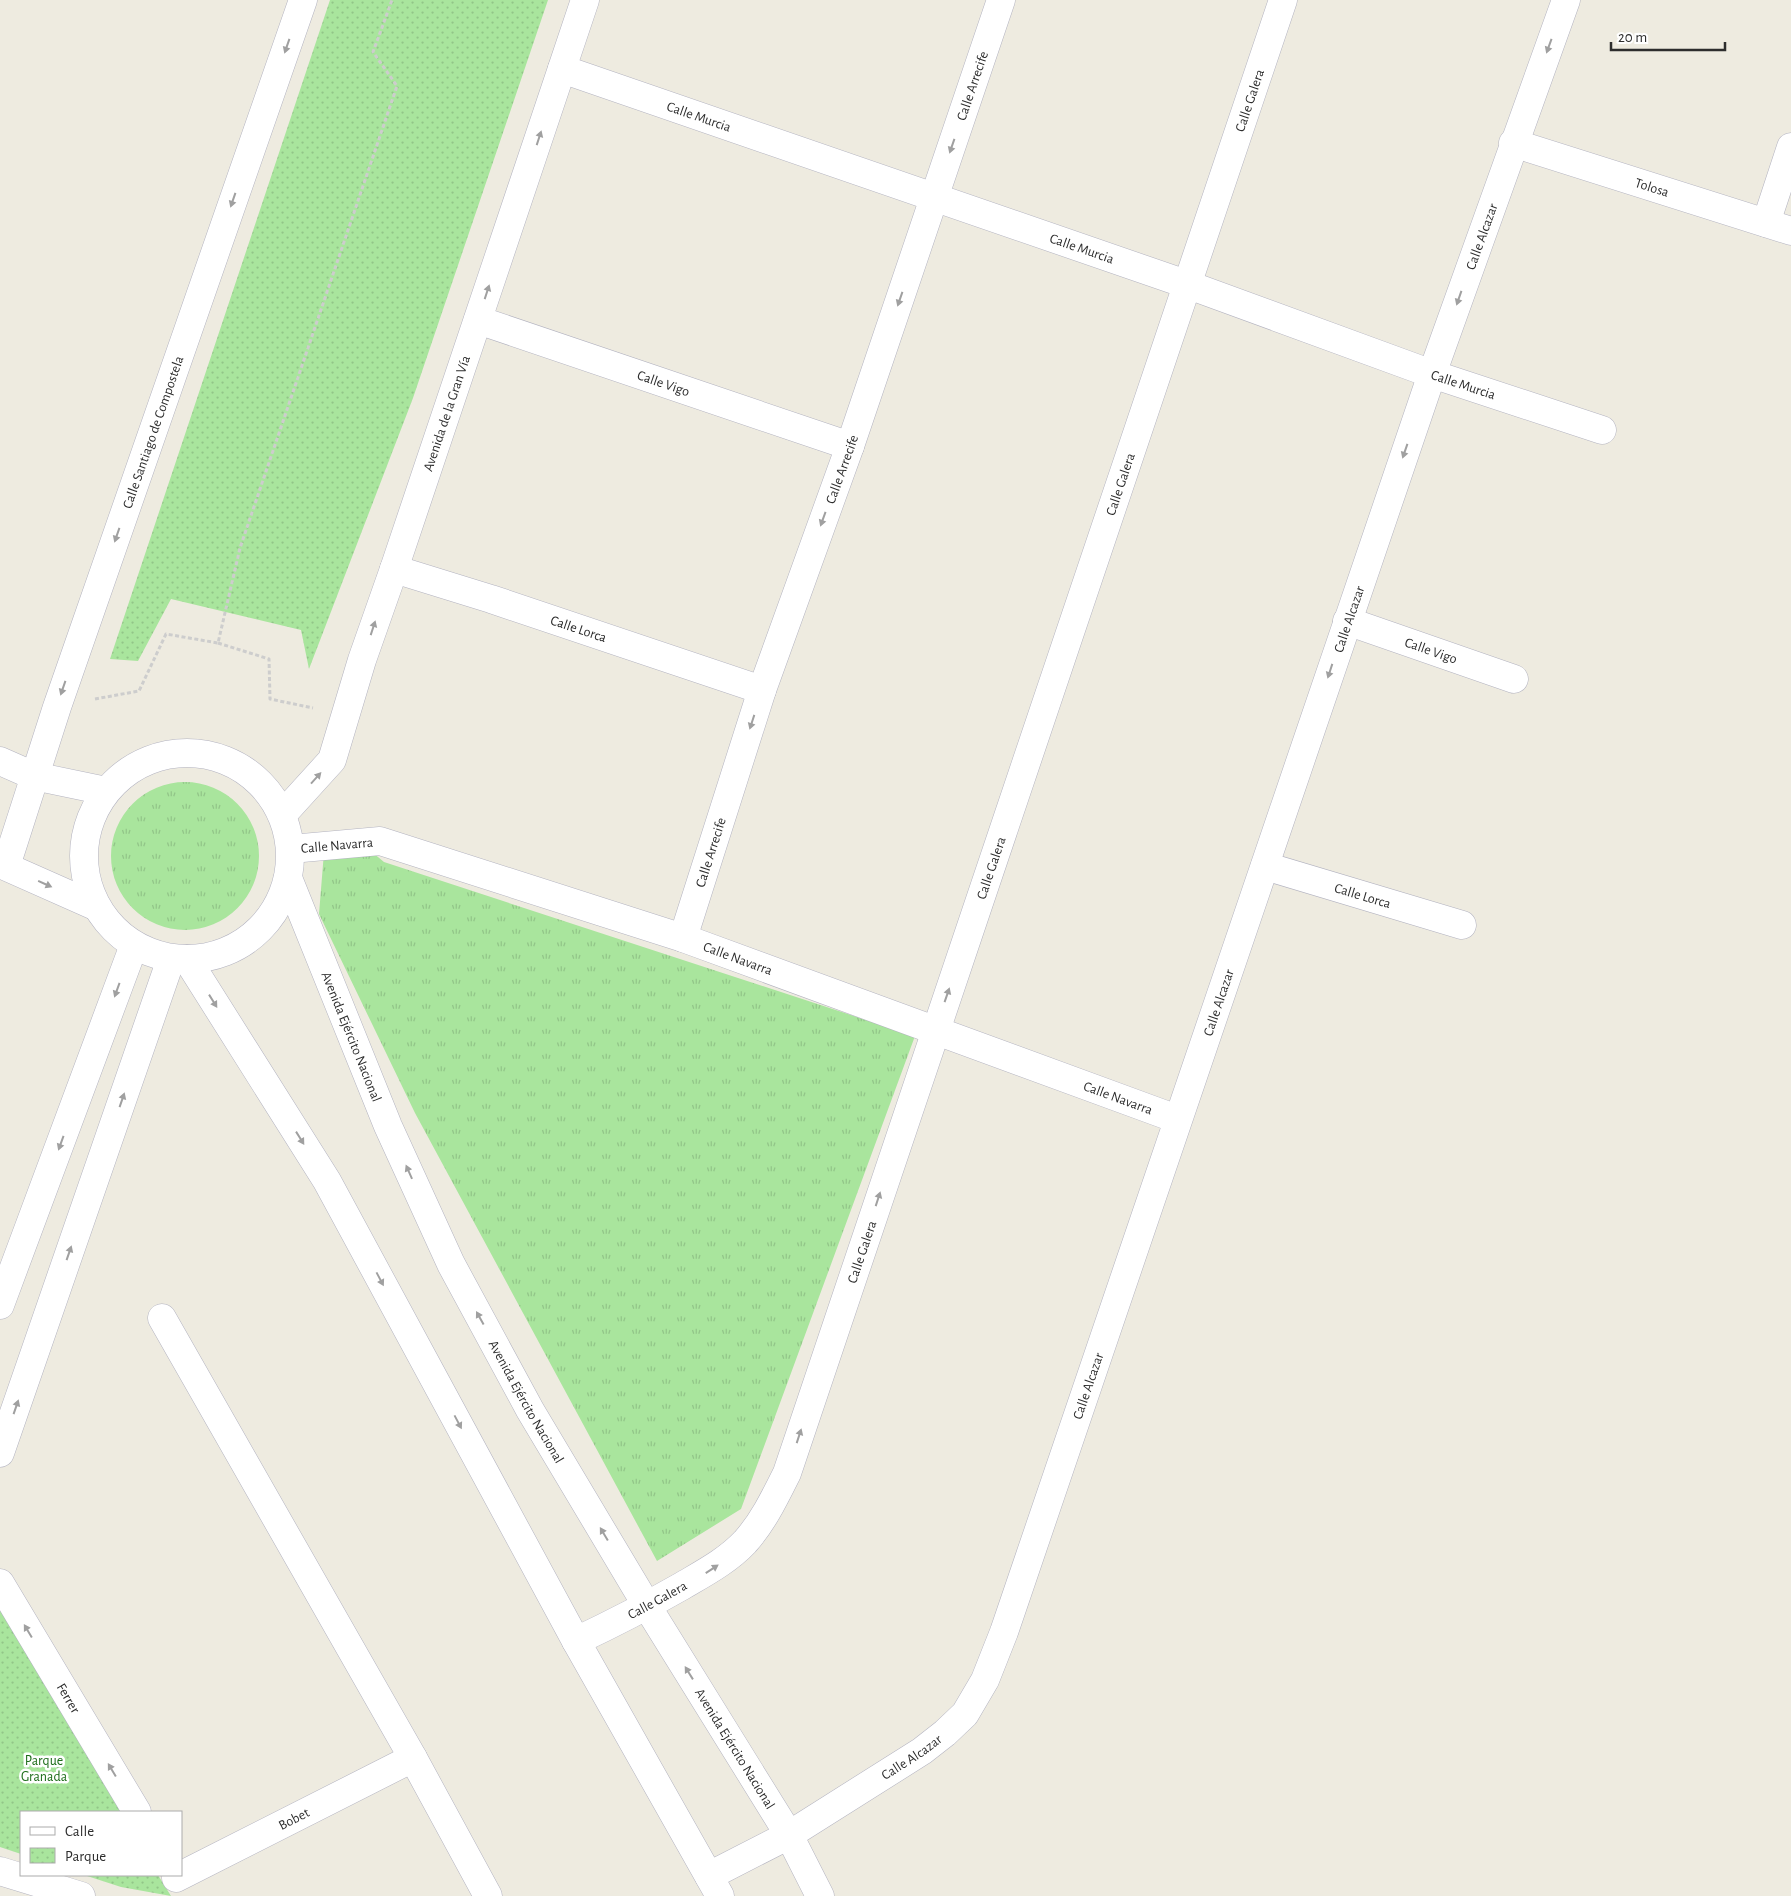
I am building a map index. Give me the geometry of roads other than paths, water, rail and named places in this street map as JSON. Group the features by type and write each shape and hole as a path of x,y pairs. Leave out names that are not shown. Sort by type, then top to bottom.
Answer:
{"street":[{"name":"Calle Santiago de Compostela","path":"3,865 303,0"},
{"name":"Avenida de la Gran Vía","path":"283,814 332,760 368,644 585,0"},
{"name":"Calle Arrecife","path":"683,938 762,690 850,446 1001,0"},
{"name":"Calle Galera","path":"576,1641 647,1606 730,1556 758,1525 787,1473 1283,0"},
{"name":"Calle Alcazar","path":"714,1886 789,1835 922,1751 945,1734 965,1714 985,1680 1010,1614 1432,374 1566,0"},
{"name":"Calle Murcia","path":"562,69 1186,284 1432,374 1602,430"},
{"name":"Tolosa","path":"1514,142 1791,231"},
{"path":"1766,223 1791,147"},
{"name":"Calle Vigo","path":"478,320 850,446"},
{"name":"Calle Lorca","path":"394,569 491,599 762,690"},
{"name":"Calle Vigo","path":"1347,620 1514,679"},
{"path":"201,752 235,762 263,784 283,814 291,848 291,863 288,878 275,911 252,937 221,954 179,959 152,953 134,945 113,928 97,907 84,868 87,828 106,791 132,767 166,753 201,752"},
{"path":"0,761 34,776 106,791"},
{"name":"Calle Navarra","path":"291,848 380,841 683,938 1177,1119"},
{"path":"3,865 97,907"},
{"name":"Calle Lorca","path":"1265,866 1462,925"},
{"name":"Avenida Ejército Nacional","path":"288,878 388,1126 451,1264 530,1410 647,1606 789,1835 820,1896"},
{"path":"0,1305 134,945"},
{"path":"0,1453 179,959"},
{"path":"179,959 328,1181 576,1641 714,1886"},
{"path":"162,1318 413,1758 488,1896"},
{"name":"Ferrer","path":"0,1583 135,1811"},
{"name":"Bobet","path":"178,1883 413,1758"},
{"path":"0,1870 81,1896"}],"park label":[{"name":"Parque Granada","path":"44,1768"}]}
